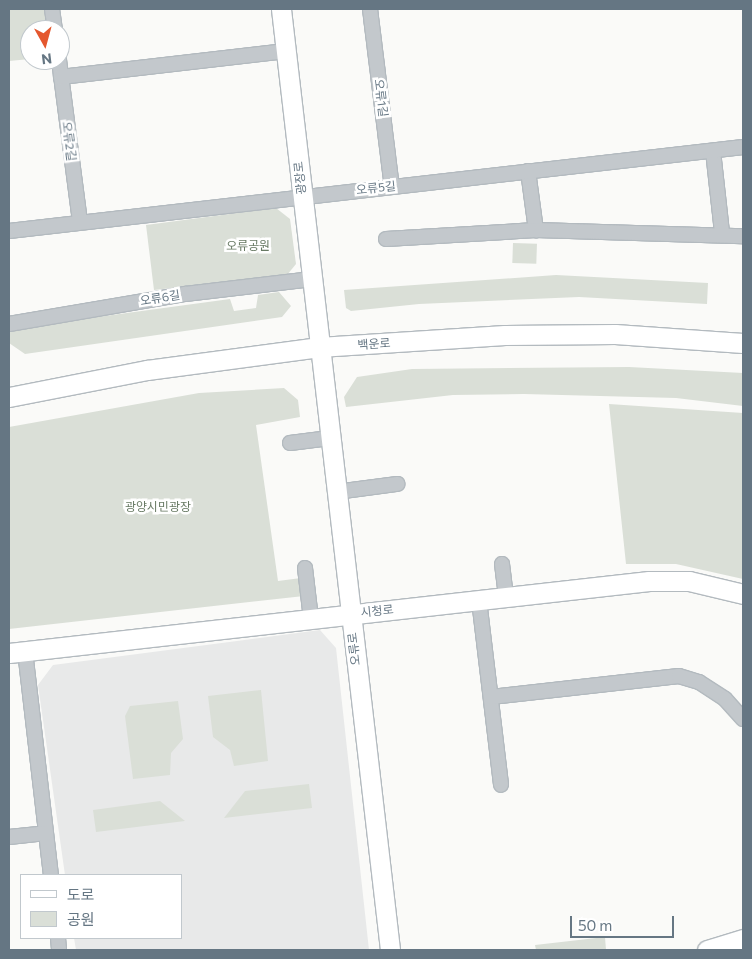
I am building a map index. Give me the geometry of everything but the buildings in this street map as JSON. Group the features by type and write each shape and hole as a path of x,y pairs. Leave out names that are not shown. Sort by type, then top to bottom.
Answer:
{"street":[{"name":"광장로","path":"281,9 319,347"},
{"name":"오류1길","path":"370,9 392,187"},
{"path":"61,77 286,51"},
{"name":"오류2길","path":"60,70 80,222"},
{"name":"오류5길","path":"9,231 743,147"},
{"path":"712,151 722,234"},
{"path":"528,171 536,230"},
{"path":"386,240 536,230 743,236"},
{"name":"오류6길","path":"9,324 185,294 312,279"},
{"name":"백운로","path":"9,397 147,370 319,347 505,335 615,334 743,344"},
{"name":"오류로","path":"319,347 390,950"},
{"path":"290,443 330,438"},
{"path":"336,492 397,484"},
{"path":"502,564 506,597"},
{"path":"305,568 311,619"},
{"name":"시청로","path":"17,652 657,581 689,581 743,594"},
{"path":"479,600 501,785"},
{"path":"17,652 51,874"},
{"path":"491,697 679,676 698,682 718,695 743,719"},
{"path":"9,837 46,833"},
{"path":"707,950 743,940"}],"shaded area":[{"path":"320,630 336,648 369,950 76,950 74,939 182,939 182,874 65,874 38,685 53,665"}],"green space":[{"path":"9,9 47,9 49,20 20,20 20,60 9,61"},
{"name":"오류공원","path":"276,208 290,219 296,264 287,275 154,290 146,225"},
{"path":"513,243 537,244 536,264 512,263"},
{"path":"556,275 708,283 707,304 579,297 419,304 351,311 346,308 344,290"},
{"path":"279,292 291,306 282,317 25,354 9,343 9,329 230,299 234,311 256,308 258,295"},
{"path":"629,367 743,373 743,406 676,398 524,394 453,395 346,407 344,397 357,377 412,369"},
{"name":"광양시민광장","path":"284,388 298,400 300,417 256,425 278,581 301,578 304,596 9,629 9,427 199,393"},
{"path":"609,404 743,413 743,579 676,564 626,564"},
{"path":"261,690 268,761 234,766 230,750 213,737 208,696"},
{"path":"178,701 183,739 171,753 170,775 133,779 125,716 130,706"},
{"path":"309,784 312,808 224,818 245,791"},
{"path":"160,801 185,821 96,832 93,810"},
{"path":"605,937 606,950 536,950 535,945"}]}
